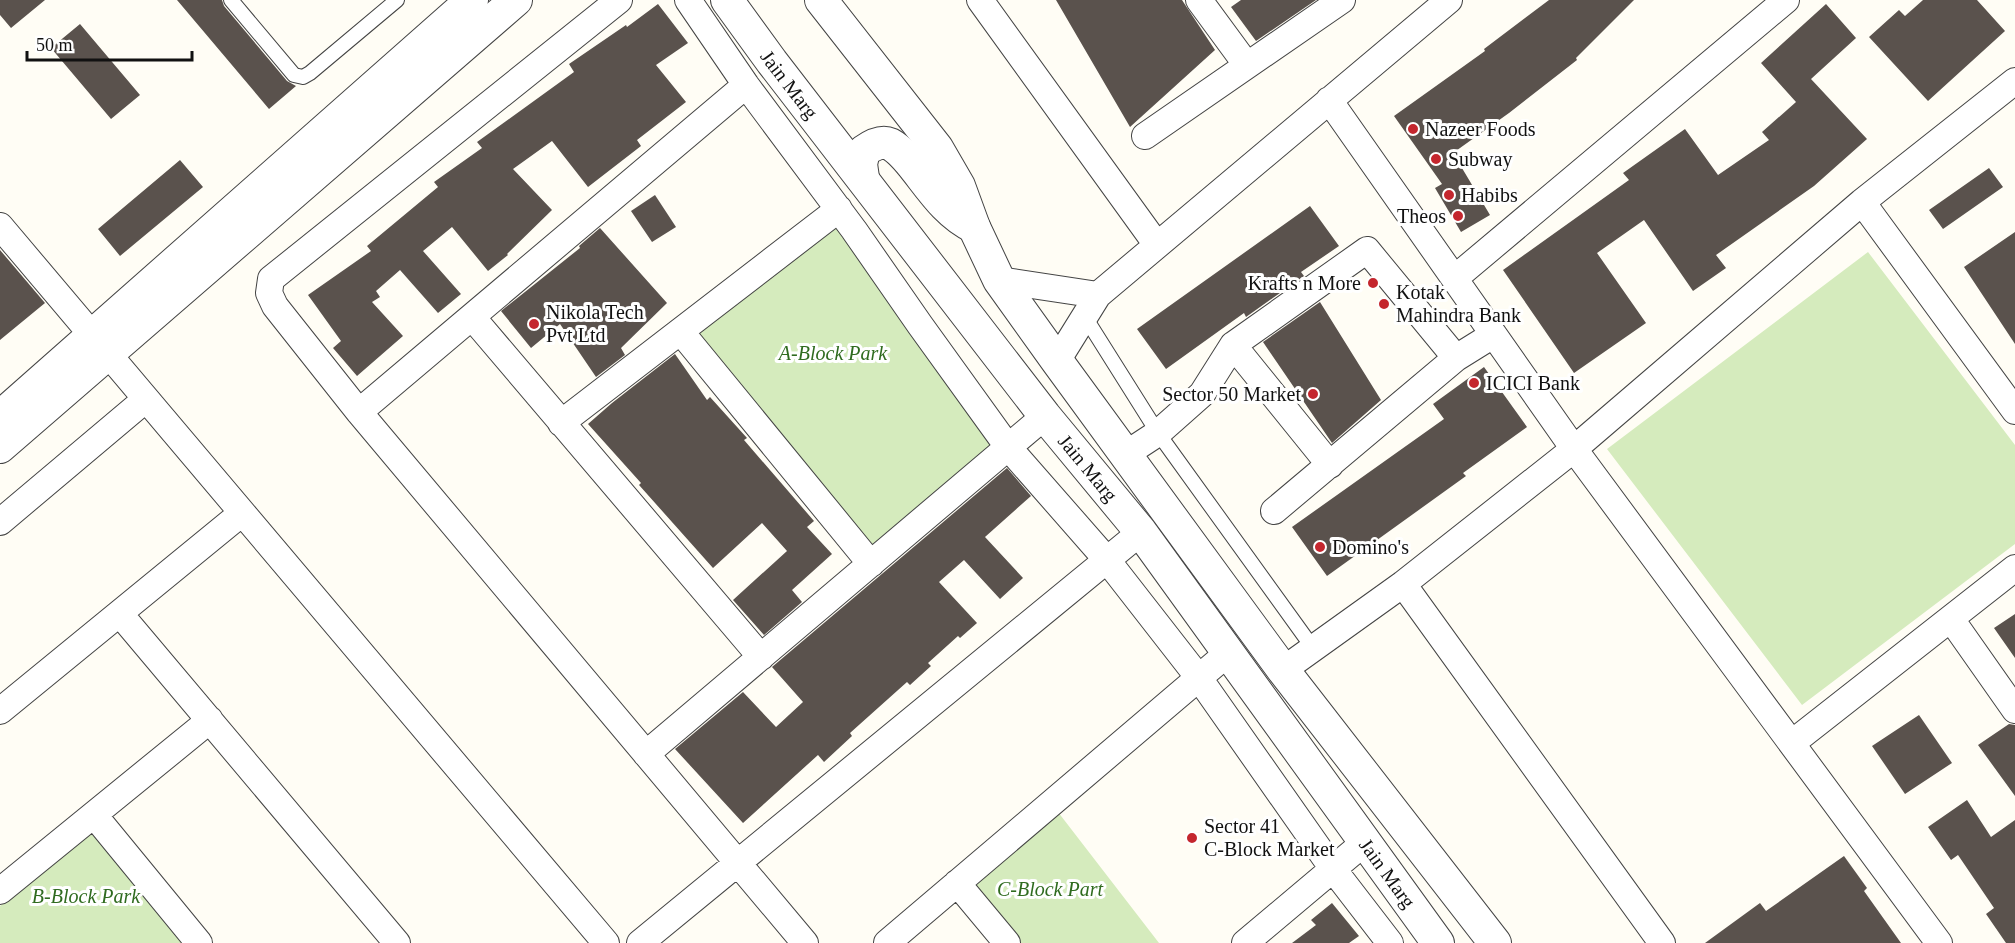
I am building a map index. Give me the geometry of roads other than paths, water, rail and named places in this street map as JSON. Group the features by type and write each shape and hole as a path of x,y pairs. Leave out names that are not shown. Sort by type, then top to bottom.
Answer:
{"street":[{"path":"0,447 100,344 472,0"},
{"path":"0,417 100,344 516,0"},
{"path":"619,0 271,279 269,293 275,306 359,412 805,943"},
{"path":"688,0 1008,447 1107,560 1199,678 1333,869 1390,943"},
{"name":"Jain Marg","path":"727,0 772,62 1045,416 1141,532 1438,943"},
{"name":"Jain Marg","path":"821,0 937,148 959,186 974,227 999,280 1283,670 1495,943"},
{"path":"980,0 1157,245"},
{"path":"1198,0 1246,64"},
{"path":"1144,136 1342,0"},
{"path":"1057,361 1098,295 1449,0"},
{"path":"1455,278 1786,0"},
{"path":"1283,670 1403,584 1574,449 1862,202 2015,81"},
{"path":"359,412 747,85"},
{"path":"1329,100 1574,449 1939,943"},
{"path":"862,178 861,164 864,151 878,143 889,143 907,158 949,210 961,221 974,227"},
{"path":"1862,202 2015,411"},
{"path":"561,423 839,209"},
{"path":"0,226 606,943"},
{"path":"1126,454 1158,433 1202,394 1233,345 1367,250 1456,358"},
{"path":"999,280 1098,295"},
{"path":"472,317 761,657"},
{"path":"681,332 871,564"},
{"path":"1274,511 1456,358 1493,335"},
{"path":"1233,345 1330,465"},
{"path":"0,522 146,399"},
{"path":"646,754 1045,416"},
{"path":"0,711 242,513"},
{"path":"640,943 1141,532"},
{"path":"1792,744 2015,568"},
{"path":"1403,584 1662,943"},
{"path":"120,614 397,943"},
{"path":"1951,619 2015,710"},
{"path":"887,943 1228,653"},
{"path":"0,891 210,720"},
{"path":"94,815 199,943"},
{"path":"1245,943 1365,842"},
{"path":"957,883 1006,943"}],"lane":[{"path":"231,0 294,75 303,76 310,73 397,0"},
{"path":"1084,317 1158,433 1313,648"}],"place":[{"name":"Nazeer Foods","path":"1413,129"},
{"name":"Subway","path":"1436,159"},
{"name":"Habibs","path":"1449,195"},
{"name":"Theos","path":"1458,216"},
{"name":"Krafts n More","path":"1373,283"},
{"name":"Kotak Mahindra Bank","path":"1384,304"},
{"name":"Nikola Tech Pvt Ltd","path":"534,324"},
{"name":"ICICI Bank","path":"1474,383"},
{"name":"Sector 50 Market","path":"1313,394"},
{"name":"Domino's","path":"1320,547"},
{"name":"Sector 41 C-Block Market","path":"1192,838"}],"park label":[{"name":"A-Block Park","path":"833,353"},
{"name":"C-Block Part","path":"1050,889"},
{"name":"B-Block Park","path":"86,896"}]}
